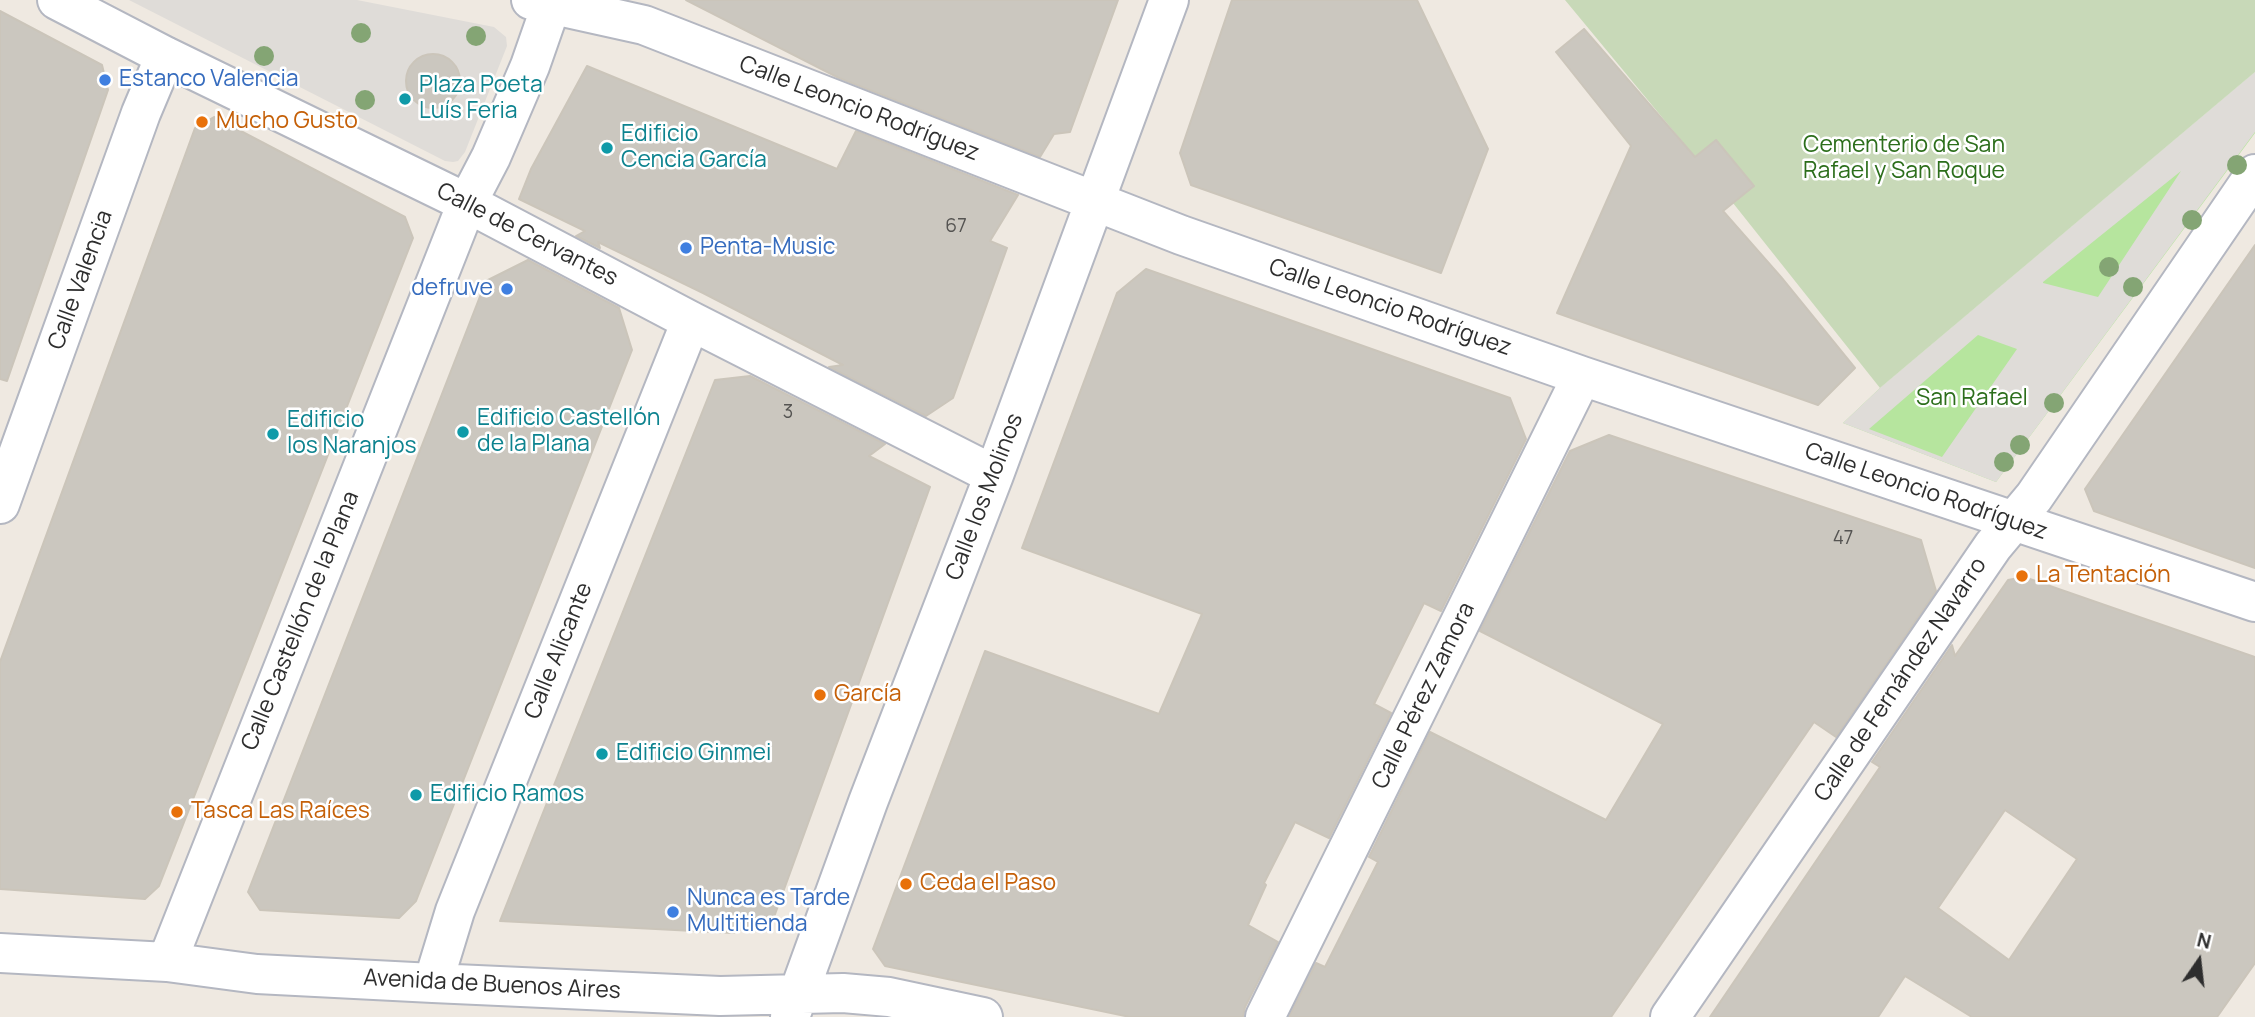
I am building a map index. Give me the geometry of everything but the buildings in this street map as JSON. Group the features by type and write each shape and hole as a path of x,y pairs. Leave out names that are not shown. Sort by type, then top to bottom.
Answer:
{"street":[{"name":"Calle de Cervantes","path":"57,0 467,203 691,321 994,475"},
{"name":"Calle los Molinos","path":"794,1005 1169,0"},
{"name":"Calle Leoncio Rodríguez","path":"545,1 644,25 1094,202 1582,376 2255,603"},
{"name":"Calle Castellón de la Plana","path":"167,962 467,203 491,157 530,66 545,1"},
{"name":"Calle Valencia","path":"0,504 141,113 165,55"},
{"name":"Calle de Fernández Navarro","path":"1670,1017 1993,546 2034,498 2255,174"},
{"name":"Calle Alicante","path":"433,983 455,911 691,321"},
{"name":"Calle Pérez Zamora","path":"1265,1017 1582,376"},
{"name":"Avenida de Buenos Aires","path":"0,953 167,962 257,974 720,996 794,1005 843,993 889,997 984,1017"}],"green space":[{"name":"Cementerio de San Rafael y San Roque","path":"1565,0 2255,0 2255,72 1880,388 1733,203"},
{"name":"San Rafael","path":"2255,72 2255,133 1996,482 1843,423 1880,388"}],"shaded area":[{"name":"Plaza Poeta Luís Feria","path":"129,0 357,0 494,27 506,37 507,46 465,152 458,161 453,162 445,161"},
{"name":"San Rafael","path":"2255,72 2255,132 1996,482 1843,423 1880,388","holes":["2181,171 2098,297 2043,283 2043,282","1978,335 2017,349 1942,457 1869,429"]}],"place":[{"name":"Estanco Valencia","path":"105,80"},
{"name":"Plaza Poeta Luís Feria","path":"405,99"},
{"name":"Mucho Gusto","path":"202,122"},
{"name":"Edificio Cencia García","path":"607,148"},
{"name":"Penta-Music","path":"686,248"},
{"name":"defruve","path":"507,289"},
{"name":"Edificio Castellón de la Plana","path":"463,432"},
{"name":"Edificio los Naranjos","path":"273,434"},
{"name":"La Tentación","path":"2022,576"},
{"name":"García","path":"820,695"},
{"name":"Edificio Ginmei","path":"602,754"},
{"name":"Edificio Ramos","path":"416,795"},
{"name":"Tasca Las Raíces","path":"177,812"},
{"name":"Ceda el Paso","path":"906,884"},
{"name":"Nunca es Tarde Multitienda","path":"673,912"}]}
